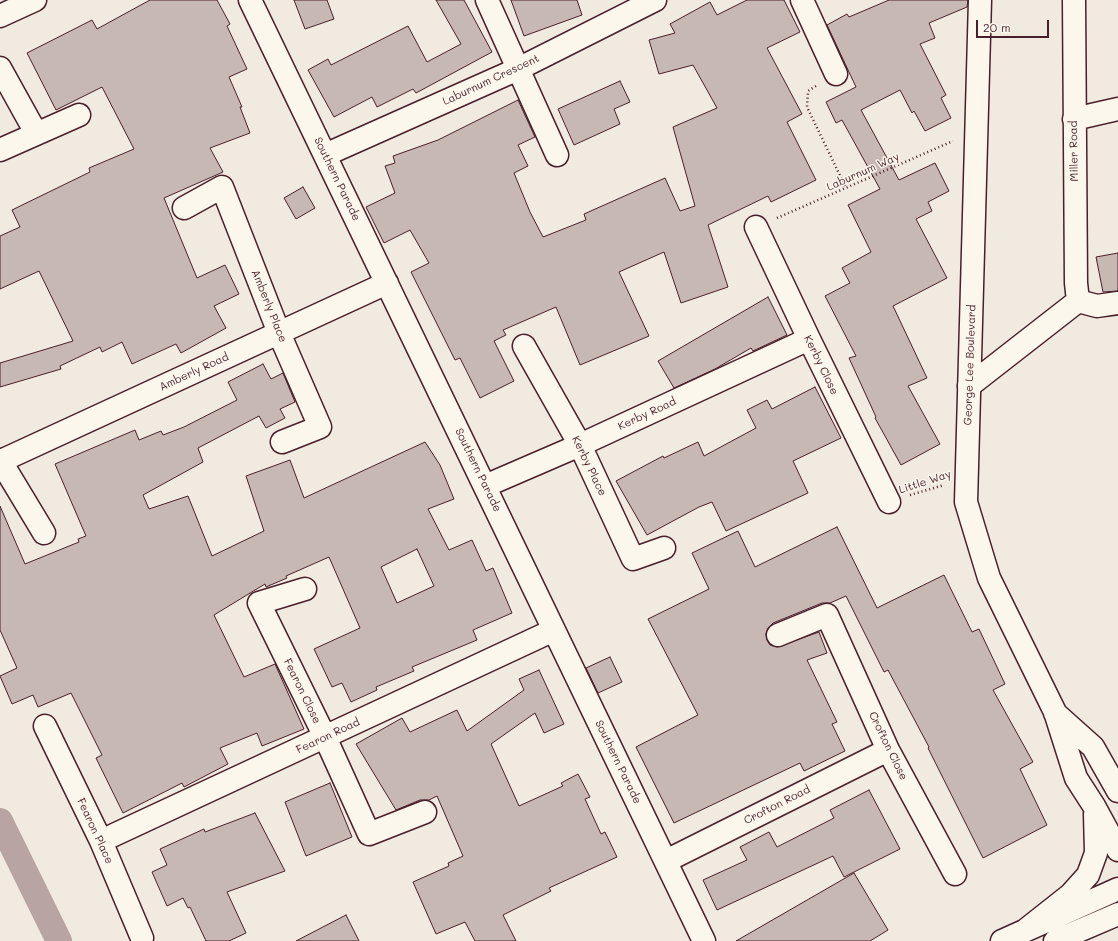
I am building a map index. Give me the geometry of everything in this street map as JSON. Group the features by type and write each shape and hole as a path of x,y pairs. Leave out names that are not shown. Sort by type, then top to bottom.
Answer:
{"street":[{"path":"0,16 34,0"},
{"name":"Southern Parade","path":"250,0 704,941"},
{"path":"487,0 556,155"},
{"name":"Laburnum Crescent","path":"325,155 518,68 655,0"},
{"path":"802,0 836,74"},
{"name":"George Lee Boulevard","path":"980,0 966,502 989,578 1054,712 1076,778 1094,806 1118,850"},
{"name":"Miller Road","path":"1074,0 1076,283 1078,301"},
{"path":"0,68 36,134"},
{"path":"1074,119 1118,110"},
{"path":"0,150 79,115"},
{"name":"Amberly Place","path":"184,208 222,186 279,334 320,427 282,442"},
{"name":"Kerby Close","path":"756,227 808,339 889,502"},
{"name":"Amberly Road","path":"0,461 279,334 387,283"},
{"path":"969,386 1078,301 1097,306 1118,303"},
{"name":"Kerby Road","path":"485,486 580,445 808,339"},
{"name":"Kerby Place","path":"524,346 580,445 633,559 664,548"},
{"path":"0,461 44,533"},
{"name":"Fearon Close","path":"305,589 259,603 325,737 369,834 424,812"},
{"name":"Crofton Close","path":"778,635 827,615 888,750 955,874"},
{"name":"Fearon Road","path":"101,841 554,630"},
{"name":"George Lee Boulevard","path":"1054,712 1093,747 1116,785"},
{"name":"Fearon Place","path":"45,726 101,841 142,938"},
{"name":"Crofton Road","path":"666,861 888,750"},
{"path":"1027,929 1070,895 1088,875 1096,853 1094,806"},
{"path":"1002,941 1118,889"},
{"path":"1056,941 1118,914"}],"path":[{"path":"836,74 808,91 807,107 846,188"},
{"name":"Laburnum Way","path":"756,227 976,131"},
{"name":"Little Way","path":"889,502 966,478"}],"building":[{"path":"150,0 217,0 230,24 227,26 247,69 229,77 242,107 240,107 250,133 210,148 223,172 164,198 197,278 225,265 239,294 214,306 226,328 181,353 176,344 132,364 122,342 102,352 100,347 60,366 61,369 0,387 0,363 73,341 39,271 0,289 0,236 20,227 12,210 90,172 89,168 134,149 102,87 56,110 27,53 92,20 97,29"},
{"path":"294,0 327,0 334,19 305,29"},
{"path":"436,0 464,0 492,52 416,93 413,89 377,107 372,97 334,117 308,70 328,59 331,65 408,26 427,62 461,44"},
{"path":"511,0 577,0 582,15 524,36"},
{"path":"747,0 784,0 800,32 767,48 802,114 787,122 816,180 771,202 768,196 708,225 728,287 681,303 664,252 619,272 649,336 580,365 556,307 503,330 506,335 494,341 514,381 480,398 460,358 455,360 411,272 429,263 410,230 384,243 366,207 395,193 385,166 395,163 393,156 438,140 518,100 535,137 518,145 528,166 514,173 530,212 543,237 586,220 584,214 665,178 680,211 695,206 673,127 717,108 693,65 659,74 649,40 675,33 670,24 710,2 717,15"},
{"path":"889,0 968,0 967,7 929,23 935,38 920,44 946,95 941,98 951,118 925,131 914,111 912,113 900,90 861,110 899,180 935,163 949,191 928,202 932,211 916,219 947,278 893,306 927,378 908,386 940,444 901,465 875,418 876,417 849,358 856,356 825,296 850,283 842,268 871,252 848,205 880,189 842,120 836,123 826,102 856,87 827,25 847,14 849,17"},
{"path":"620,81 630,102 614,109 620,124 574,145 558,109"},
{"path":"303,187 315,208 296,219 284,198"},
{"path":"1118,253 1118,291 1103,292 1096,257"},
{"path":"768,297 787,335 753,351 751,348 715,369 674,388 658,361"},
{"path":"263,364 271,379 283,373 295,402 280,409 285,418 266,428 259,416 198,448 203,462 143,495 149,509 188,496 212,556 264,531 246,476 290,460 304,498 425,442 440,465 454,499 428,509 449,550 472,540 486,571 493,568 512,613 473,630 477,640 412,667 414,671 376,687 377,690 351,702 342,683 332,687 314,649 360,628 329,557 286,576 287,578 266,587 265,584 214,615 244,677 275,664 304,729 262,746 257,733 220,748 228,764 184,787 182,783 123,813 96,758 102,755 71,693 38,707 33,695 12,704 0,676 17,668 0,630 0,506 25,564 79,542 78,539 86,536 55,464 135,430 139,440 161,431 163,435 184,427 237,400 228,382","holes":["417,549 434,586 397,603 381,567"]},
{"path":"815,387 841,438 793,461 808,493 726,531 712,502 699,507 647,535 616,481 663,456 664,458 698,442 704,456 756,428 747,410 767,400 772,409"},
{"path":"837,527 877,608 944,575 972,632 979,629 1005,684 993,690 1033,762 1020,769 1047,825 983,858 928,748 929,747 888,670 884,672 846,596 830,603 822,603 773,623 768,628 766,634 770,645 777,647 819,632 827,653 807,660 837,722 832,724 845,751 804,771 800,763 674,823 636,747 698,715 648,619 709,589 692,553 738,531 755,567"},
{"path":"610,657 622,682 598,693 586,668"},
{"path":"539,670 564,724 544,733 535,713 491,744 519,806 563,786 561,783 578,774 590,797 585,799 601,834 605,832 617,857 549,888 551,891 503,915 516,941 475,941 465,922 436,934 413,882 449,866 448,863 463,856 437,796 429,800 420,800 396,810 356,744 402,718 410,732 457,710 467,731 524,690 519,679"},
{"path":"330,783 352,837 306,856 285,802"},
{"path":"869,790 900,849 844,877 833,856 717,910 703,880 747,860 740,847 769,832 777,847 834,818 830,810"},
{"path":"255,813 285,871 227,892 246,933 229,941 206,941 190,907 188,908 183,898 167,906 152,872 167,865 160,849 204,829 205,832"},
{"path":"854,873 888,930 870,941 736,941"},
{"path":"346,915 359,941 296,941"}],"waterway":[{"path":"0,821 59,941"}]}
